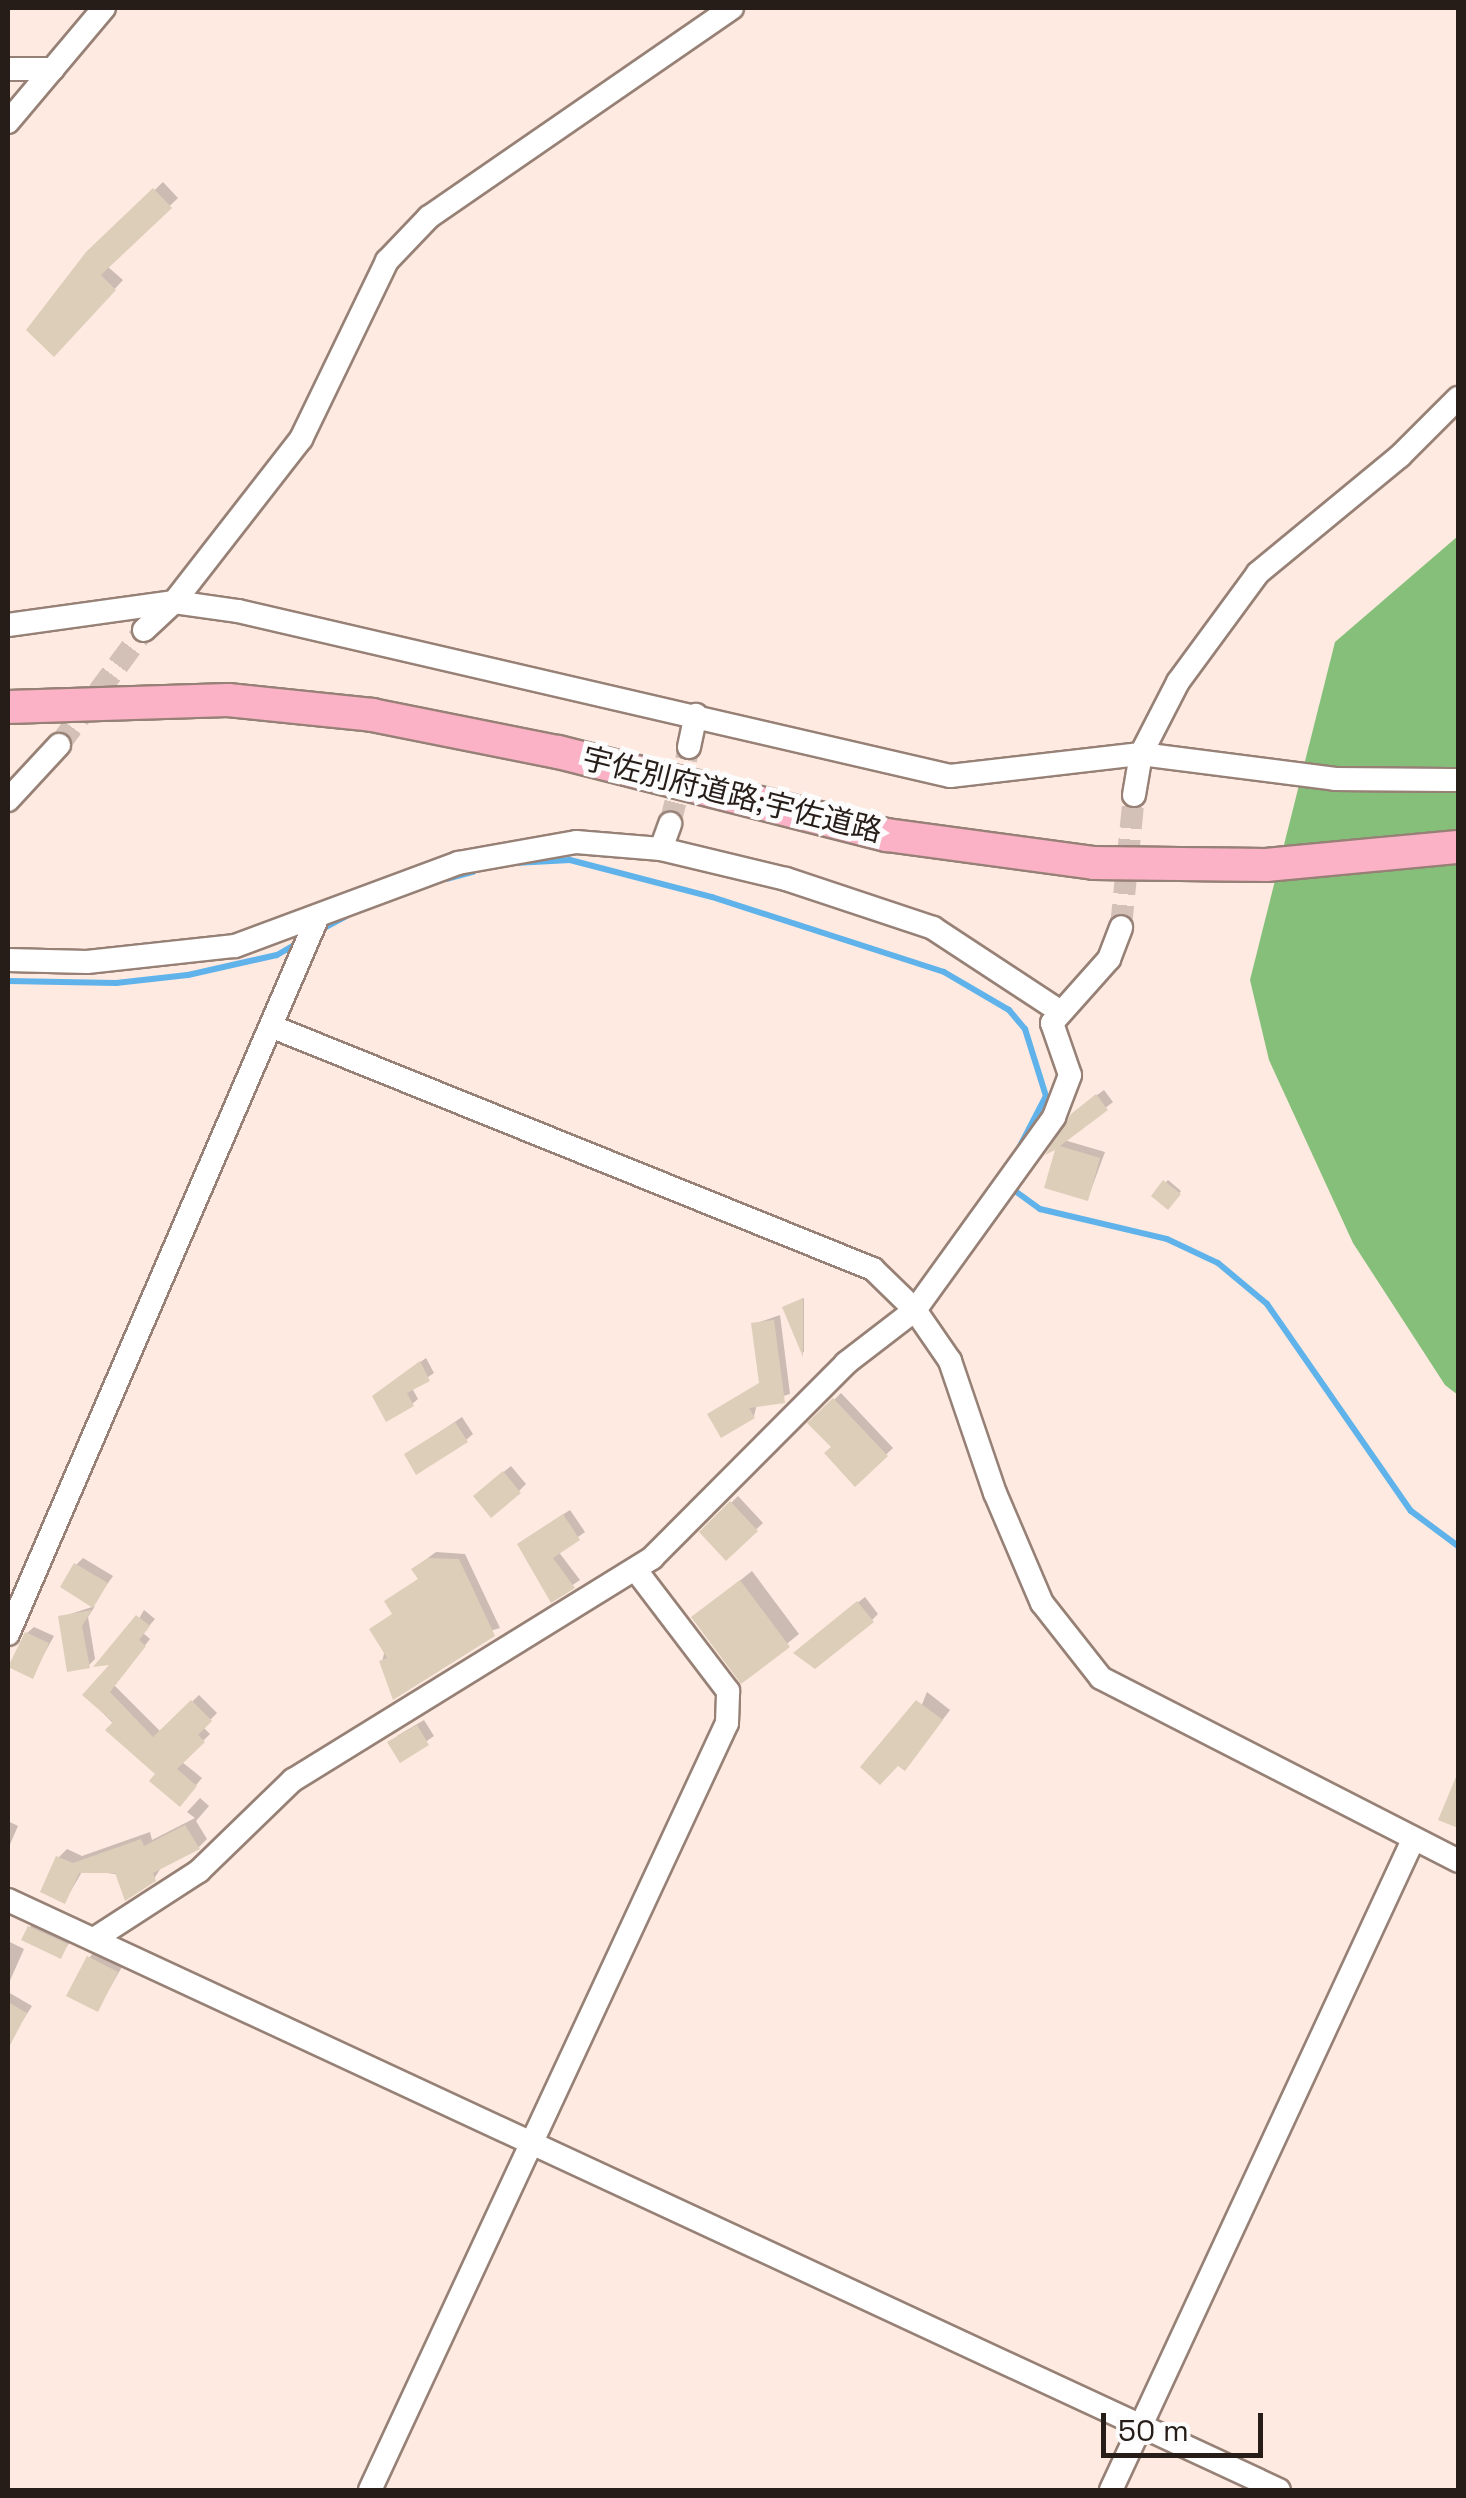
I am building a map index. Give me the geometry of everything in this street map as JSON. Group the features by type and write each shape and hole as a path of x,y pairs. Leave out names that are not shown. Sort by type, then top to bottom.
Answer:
{"highway":[{"name":"宇佐別府道路;宇佐道路","path":"8,707 228,700 372,715 558,752 887,835 1094,864 1266,866 1458,848"}],"street":[{"path":"8,122 104,8"},
{"path":"144,630 174,602 301,439 386,261 429,217 732,8"},
{"path":"8,69 53,69"},
{"path":"1134,795 1141,754 1200,648 1258,573 1400,456 1458,398"},
{"path":"8,624 174,602 383,641 950,776 1141,754 1336,779 1458,780"},
{"path":"689,747 696,715"},
{"path":"8,800 59,745"},
{"path":"661,849 670,824"},
{"path":"8,960 154,956 235,946 316,921 420,876 495,854 576,842 661,849 786,880 932,928 1058,1010"},
{"path":"8,1634 316,921"},
{"path":"94,1939 199,1871 293,1780 635,1569 672,1541 846,1363 915,1310 1000,1198 1065,1094 1070,1075 1052,1037 1058,1010 1109,959 1121,927"},
{"path":"273,1027 852,1258 894,1285 915,1310 963,1391 994,1493 1042,1604 1101,1678 1458,1861"},
{"path":"370,2490 731,1705 635,1569"},
{"path":"1111,2490 1413,1840"},
{"path":"8,1900 1279,2490"}],"green space":[{"path":"1458,536 1458,1395 1445,1385 1353,1243 1269,1060 1250,980 1335,642"}],"building":[{"path":"153,188 172,208 101,275 116,290 54,357 26,330 86,252"},
{"path":"1096,1094 1108,1110 1060,1146 1100,1158 1088,1201 1044,1188 1055,1150 1045,1155 1071,1114"},
{"path":"1163,1180 1181,1194 1168,1210 1151,1196"},
{"path":"803,1298 803,1357 782,1307"},
{"path":"774,1320 785,1403 749,1408 755,1418 721,1438 707,1414 759,1383 751,1323"},
{"path":"420,1361 430,1381 407,1393 414,1406 386,1422 372,1396"},
{"path":"833,1398 888,1456 855,1487 824,1453 831,1447 807,1423"},
{"path":"455,1422 468,1442 416,1475 404,1454"},
{"path":"503,1471 521,1493 491,1518 473,1496"},
{"path":"730,1501 758,1531 726,1561 699,1532"},
{"path":"563,1514 580,1540 553,1558 575,1588 551,1603 517,1544"},
{"path":"428,1558 459,1559 495,1636 393,1700 379,1661 387,1658 369,1629 392,1614 384,1601 418,1579 411,1569"},
{"path":"74,1563 108,1583 93,1608 60,1587"},
{"path":"740,1580 790,1647 741,1684 691,1617"},
{"path":"857,1601 874,1622 815,1669 793,1653"},
{"path":"92,1610 82,1626 90,1668 67,1672 58,1616"},
{"path":"136,1615 150,1626 139,1640 146,1646 110,1692 153,1737 191,1700 212,1721 198,1735 205,1742 177,1769 197,1786 180,1807 149,1781 155,1774 105,1730 113,1722 82,1695 109,1665 93,1667"},
{"path":"25,1632 49,1643 33,1679 8,1667"},
{"path":"916,1700 943,1720 905,1771 898,1766 880,1785 860,1767"},
{"path":"417,1725 429,1745 400,1763 387,1742"},
{"path":"1458,1772 1458,1828 1438,1820"},
{"path":"185,1825 200,1849 153,1873 156,1881 125,1901 115,1873 79,1873 65,1904 40,1892 56,1856 73,1863 141,1839 144,1846"},
{"path":"28,1926 68,1944 61,1959 21,1940"},
{"path":"87,1956 118,1972 98,2012 66,1996"},
{"path":"8,2002 27,2013 8,2049"}],"waterway":[{"path":"515,863 570,860 712,897 944,972 1009,1010 1025,1029 1046,1096 1018,1150"},
{"path":"446,879 473,872"},
{"path":"322,929 346,916"},
{"path":"8,981 116,983 188,975 277,955 298,943"},
{"path":"1011,1188 1040,1209 1167,1239 1218,1263 1267,1304 1411,1511 1458,1546"}],"tunnel":[{"path":"59,745 144,630"},
{"path":"670,824 689,747"},
{"path":"1121,927 1134,795"}]}
